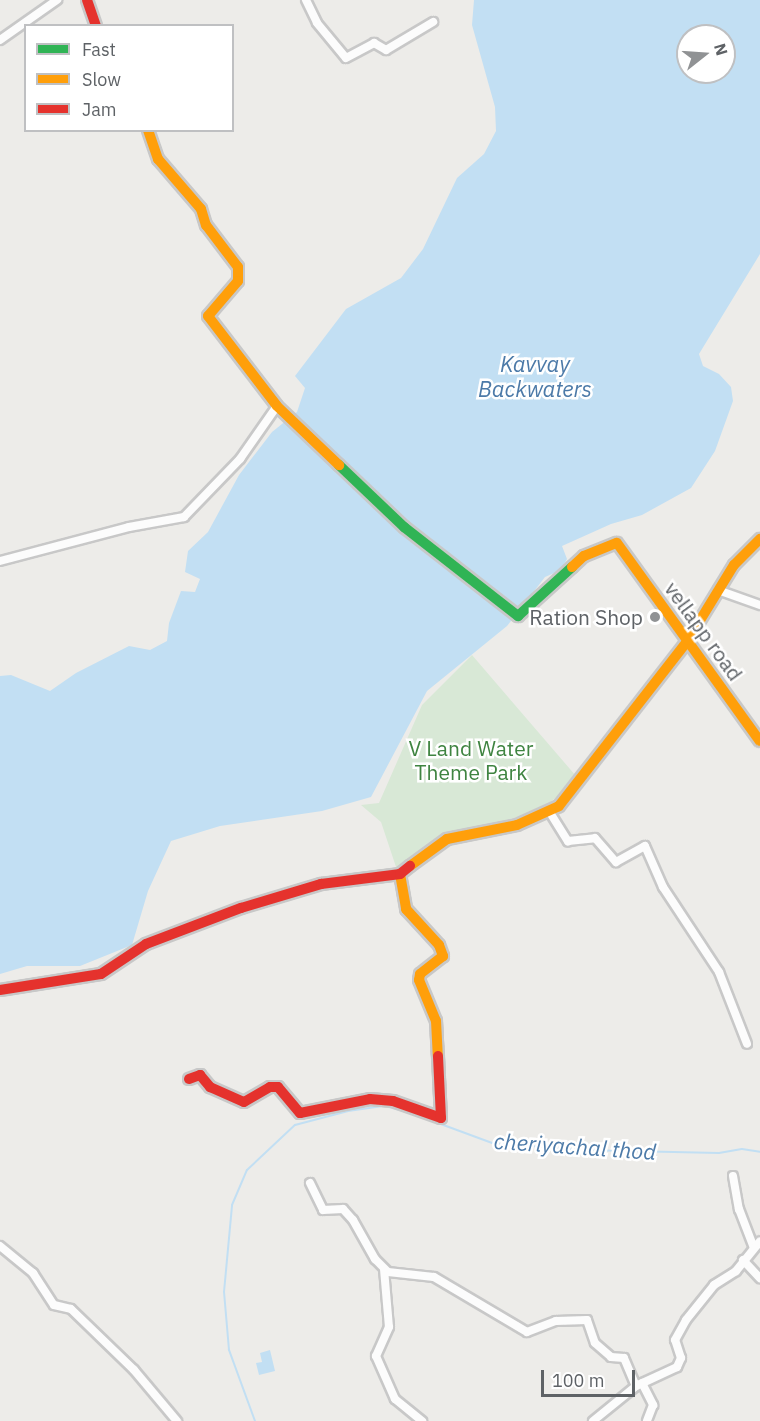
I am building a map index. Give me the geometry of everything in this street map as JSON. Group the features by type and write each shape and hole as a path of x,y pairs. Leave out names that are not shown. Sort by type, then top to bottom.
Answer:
{"street":[{"path":"0,40 57,0"},
{"path":"87,0 95,24"},
{"path":"306,0 317,23 346,58 374,43 386,51 433,22"},
{"path":"0,561 129,526 183,517 240,459 277,406 208,316 238,281 238,267 206,225 201,209 158,159 149,132"},
{"name":"vellapp road","path":"277,406 404,527 518,616 584,556 617,543 759,738"},
{"path":"0,990 101,975 146,944 275,897 321,884 400,874 447,839 517,825 549,811 576,789 688,640 734,565 760,539"},
{"path":"718,590 760,605"},
{"path":"549,811 568,841 595,838 616,862 645,846 663,886 719,972 747,1044"},
{"path":"189,1079 200,1076 210,1088 244,1102 270,1087 278,1087 300,1113 370,1099 393,1101 441,1118 436,1021 419,980 420,974 442,958 442,952 406,909 400,874"},
{"path":"593,1421 639,1384 677,1367 681,1361 677,1335 714,1285 736,1271 757,1243 739,1209 733,1176"},
{"path":"310,1183 323,1210 342,1209 353,1220 384,1269 389,1327 376,1356 395,1399 422,1421"},
{"path":"0,1246 33,1273 54,1305 70,1310 134,1371 177,1421"},
{"path":"744,1260 760,1278"},
{"path":"384,1269 434,1277 527,1332 556,1321 587,1320 595,1343 611,1357 624,1358 653,1405 647,1421"}],"green space":[{"name":"V Land Water Theme Park","path":"472,655 576,776 568,788 538,812 459,832 398,873 381,822 361,805 379,803 422,705"}],"water":[{"name":"Kavvay Backwaters","path":"474,0 760,0 760,254 699,354 703,366 719,374 731,387 733,401 715,451 691,488 642,515 611,524 562,546 567,559 561,570 545,577 507,626 427,691 371,797 322,811 220,826 171,841 148,891 132,945 80,966 27,966 0,974 0,676 11,675 50,691 76,673 129,646 150,650 167,641 169,623 181,591 195,592 200,579 185,572 188,551 208,532 239,475 272,432 297,412 305,388 295,376 346,309 401,278 423,249 457,178 484,154 496,131 495,107 472,25"},
{"path":"270,1350 275,1371 259,1375 256,1363 262,1362 260,1353"}],"waterway":[{"name":"cheriyachal thod","path":"255,1421 229,1350 224,1292 232,1205 247,1170 295,1125 348,1111 385,1106 408,1112"},
{"name":"cheriyachal thod","path":"419,1116 492,1143 582,1150 719,1153 742,1149 760,1152"}],"traffic: fast":[{"path":"339,465 404,527 518,616 572,567"}],"traffic: slow":[{"path":"149,132 158,159 201,209 206,225 238,267 238,281 208,316 277,406 339,465"},
{"path":"410,866 447,839 517,825 559,806 688,640 734,565 760,539"},
{"path":"572,567 584,556 617,543 760,741"},
{"path":"400,874 406,909 439,945 443,956 420,974 419,980 436,1021 438,1056"}],"traffic: jam":[{"path":"87,0 95,24"},
{"path":"0,990 101,974 146,944 241,908 321,884 400,874 410,866"},
{"path":"189,1079 200,1075 210,1087 244,1102 270,1087 278,1087 300,1113 370,1099 393,1101 441,1118 438,1056"}],"place":[{"name":"Ration Shop","path":"655,617"}]}
